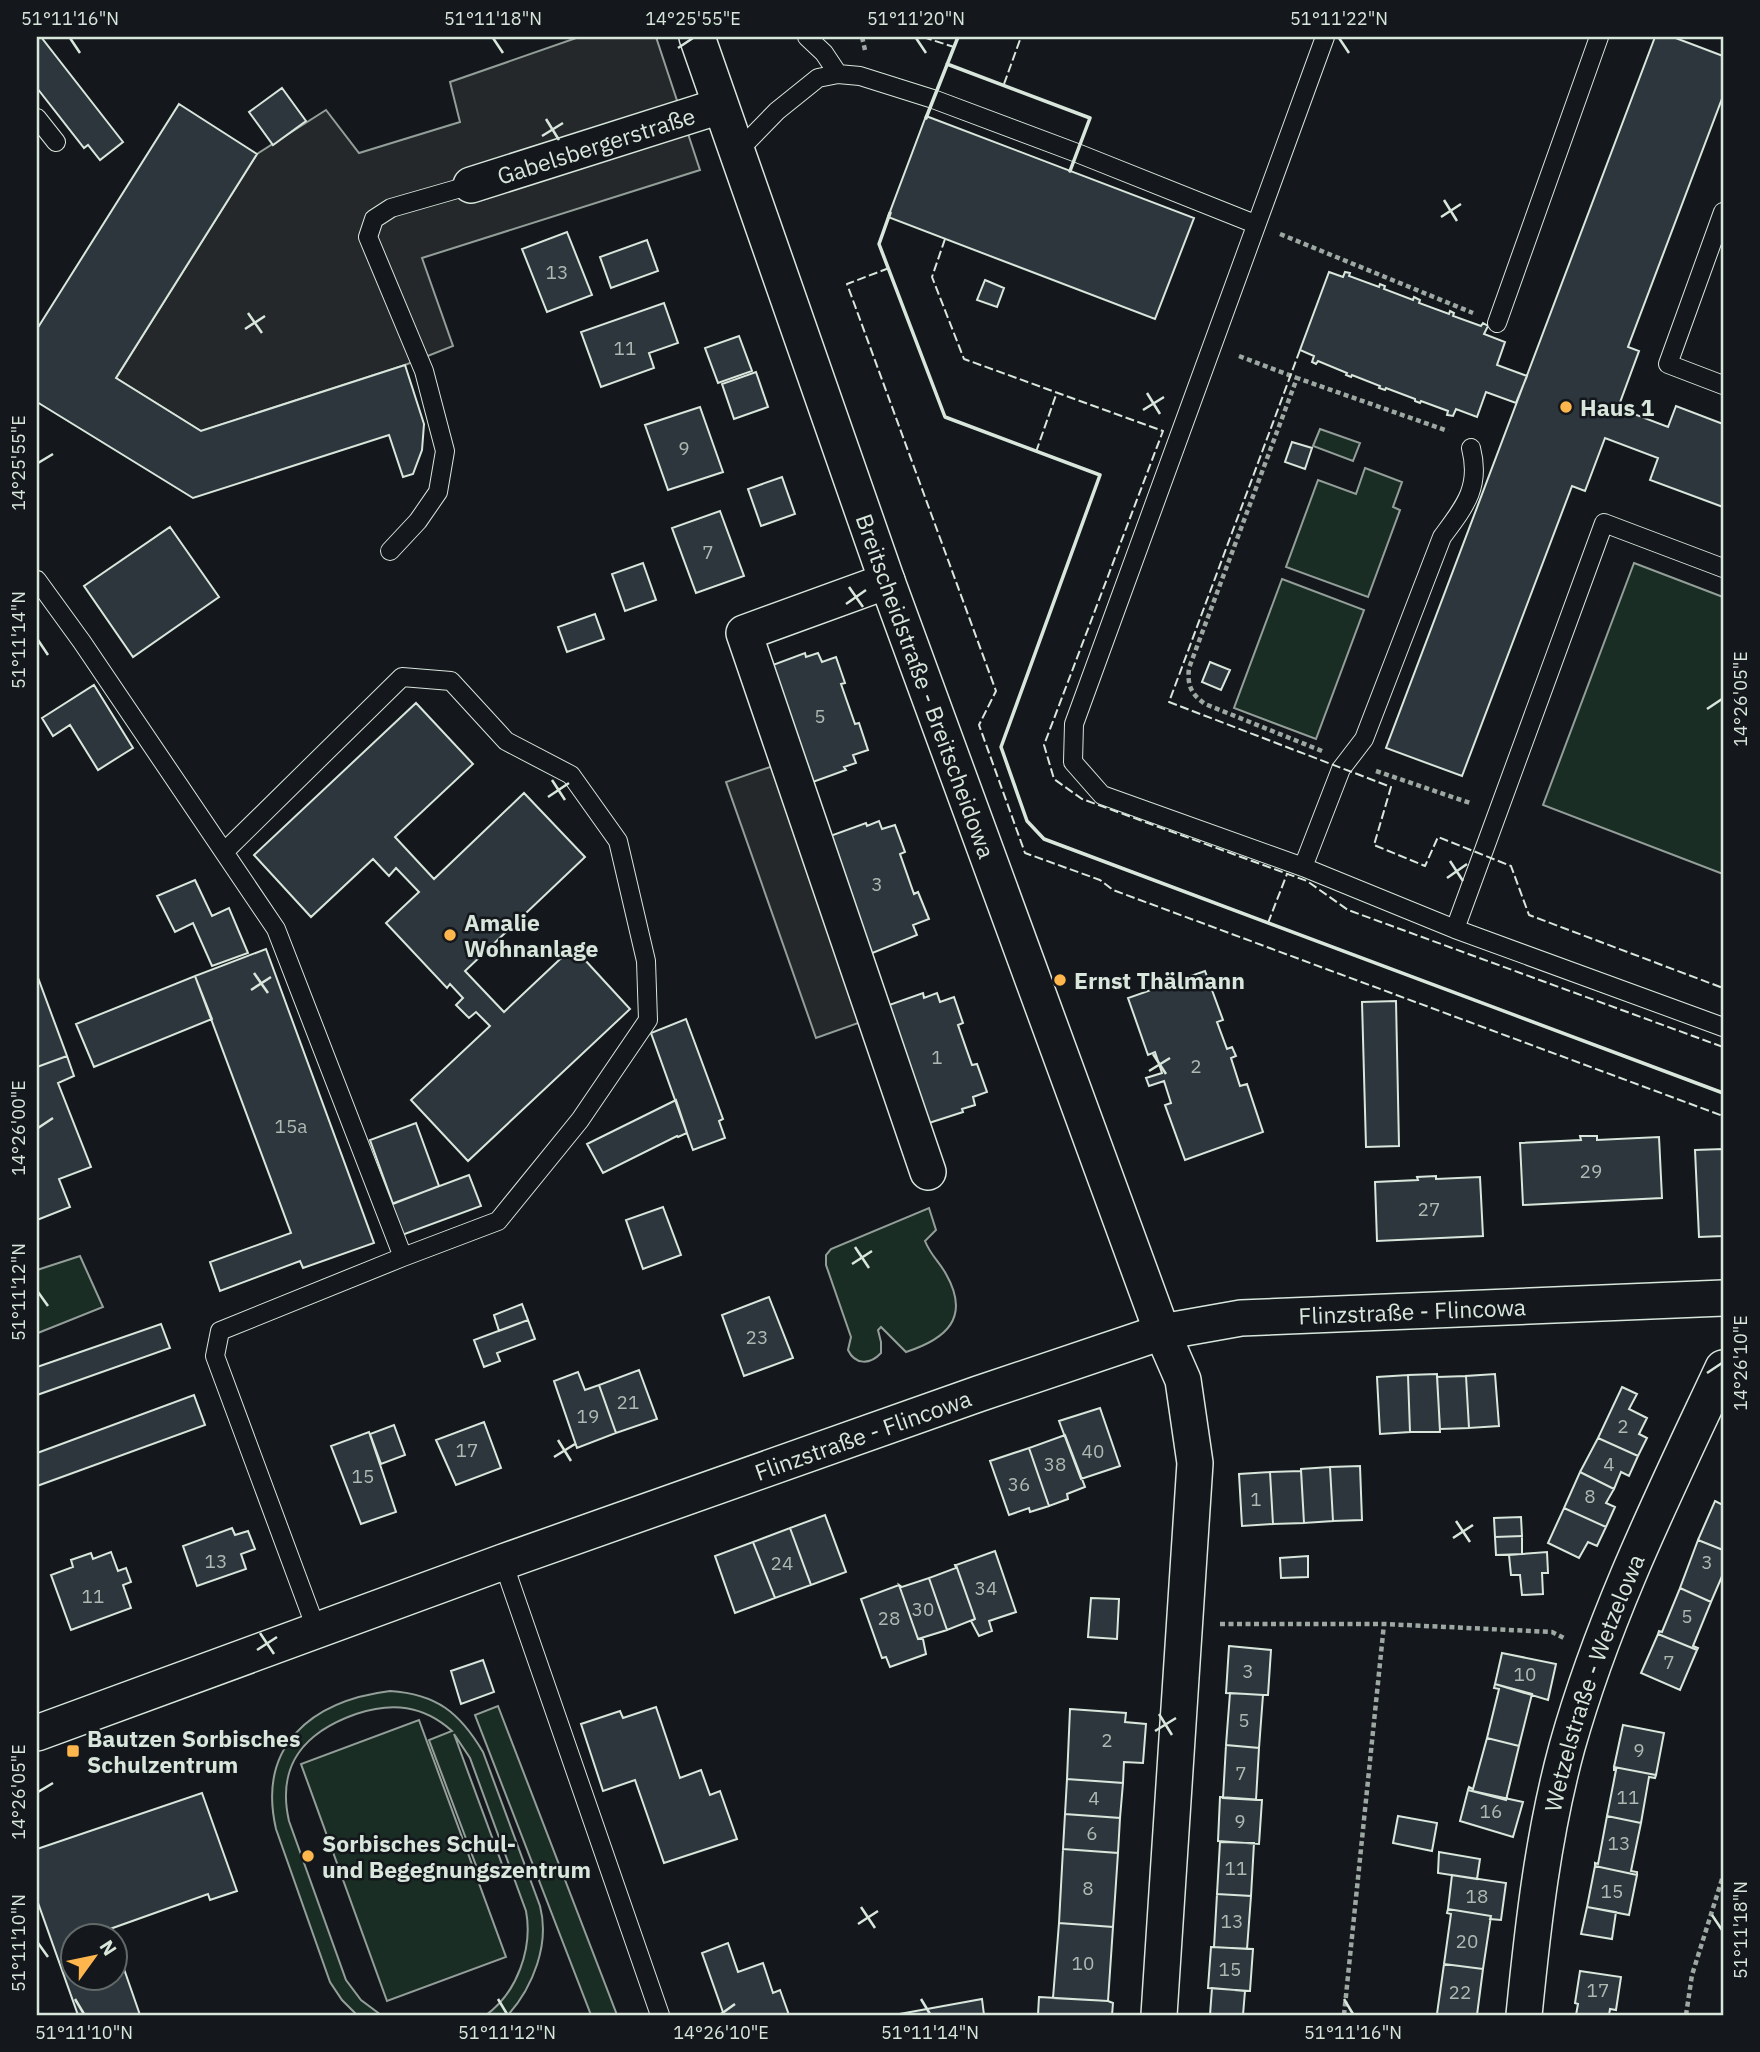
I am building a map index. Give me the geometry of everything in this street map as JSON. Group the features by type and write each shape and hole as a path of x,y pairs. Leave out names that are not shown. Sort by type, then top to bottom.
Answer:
{"street":[{"name":"Breitscheidstraße - Breitscheidowa","path":"697,37 887,581 1162,1332 1183,1380 1195,1463 1159,2015"},
{"name":"Gabelsbergerstraße","path":"471,185 720,106"},
{"path":"887,581 744,633 929,1172"},
{"name":"Flinzstraße - Flincowa","path":"37,1733 503,1562 1162,1332 1241,1318 1723,1298"},
{"name":"Wetzelstraße - Wetzelowa","path":"1524,2015 1532,1930 1546,1842 1567,1748 1598,1653 1639,1548 1723,1368"}],"lane":[{"path":"807,37 824,52 838,74"},
{"path":"1325,37 1074,724 1073,762 1102,795 1303,867 1455,929 1723,1027"},
{"path":"1497,323 1599,37"},
{"path":"737,152 777,111 818,78 838,74 860,76 933,99 1255,224"},
{"path":"37,118 56,142"},
{"path":"390,551 418,521 439,492 445,450 424,371 368,237 374,219 391,208 471,185"},
{"path":"1723,212 1668,364 1723,385"},
{"path":"1303,867 1346,760 1364,739 1442,537 1462,510 1473,489 1475,463 1471,448"},
{"path":"1455,929 1604,523 1723,568"},
{"path":"37,580 276,929 403,1256"},
{"path":"224,852 402,677 451,681 506,741 571,775 618,841 646,961 648,1020 580,1120 498,1221 403,1256 220,1331 215,1356 317,1632"},
{"path":"503,1562 660,2015"}],"path":[{"path":"1255,224 1497,323"},
{"path":"1213,346 1453,432 1471,448"},
{"path":"1297,378 1189,668 1188,681 1193,696 1205,705 1346,760 1497,813"},
{"path":"1343,2015 1384,1624"},
{"path":"1184,1625 1384,1624 1552,1632 1598,1653"},
{"path":"1686,2015 1692,1975 1723,1876"}],"green space":[{"path":"1320,429 1360,443 1353,461 1313,446"},
{"path":"1365,468 1402,482 1393,507 1400,510 1368,597 1286,567 1318,480 1356,494"},
{"path":"1634,563 1723,597 1723,874 1543,805"},
{"path":"1282,579 1364,610 1316,739 1234,708"},
{"path":"929,1208 936,1230 925,1241 953,1289 955,1315 950,1325 933,1341 906,1352 881,1327 878,1330 881,1353 872,1360 859,1361 848,1350 851,1337 826,1265 826,1255 831,1249"},
{"path":"80,1256 103,1307 38,1333 37,1270"},
{"path":"390,1691 434,1701 456,1716 474,1738 483,1752 540,1906 543,1935 537,1964 525,1992 508,2015 486,2015 506,1995 520,1969 527,1940 526,1911 470,1758 454,1734 503,1867 480,1876 429,1740 452,1731 430,1716 407,1708 369,1710 338,1721 309,1741 298,1753 291,1767 286,1801 289,1821 346,1980 361,2000 381,2015 357,2015 342,2000 330,1982 276,1829 272,1800 275,1774 283,1751 296,1733 314,1717 336,1705 362,1696"},
{"path":"498,1706 617,2015 591,2015 475,1715"},
{"path":"419,1720 506,1957 387,2001 301,1764"}],"shaded area":[{"path":"579,37 656,37 700,170 422,258 453,346 405,365 201,431 116,378 257,154 326,110 359,153 460,122 450,82"},
{"path":"773,766 864,1021 816,1038 726,782"}],"building":[{"path":"37,37 41,37 123,142 100,160 88,145 84,148 37,88"},
{"name":"Haus 1","path":"1655,37 1673,37 1723,56 1723,96 1628,347 1639,351 1618,408 1668,427 1676,406 1723,424 1723,507 1650,480 1658,458 1605,438 1585,491 1572,486 1462,776 1386,748"},
{"path":"282,88 306,121 273,145 249,112"},
{"path":"179,104 257,154 116,378 201,431 405,365 424,424 422,450 413,474 403,477 389,435 193,498 37,402 37,329"},
{"path":"926,116 1194,218 1155,319 888,217"},
{"path":"567,232 592,295 547,312 522,249"},
{"path":"647,240 658,271 611,288 600,257"},
{"path":"1329,272 1343,277 1345,272 1350,273 1349,276 1379,287 1380,284 1385,286 1384,289 1413,300 1414,297 1420,300 1419,303 1449,314 1450,311 1454,313 1453,316 1481,326 1483,323 1488,326 1484,334 1505,342 1497,365 1527,376 1516,403 1486,392 1477,417 1456,409 1453,416 1447,415 1448,411 1421,401 1420,403 1386,388 1379,388 1380,386 1346,375 1347,373 1318,361 1316,364 1312,362 1314,356 1300,350"},
{"path":"985,280 1004,288 997,307 977,300"},
{"path":"664,303 678,343 649,353 654,368 601,387 581,332"},
{"path":"739,336 752,371 718,383 705,348"},
{"path":"756,372 768,407 734,419 722,384"},
{"path":"700,407 723,472 668,490 645,425"},
{"path":"1292,442 1312,448 1305,469 1285,462"},
{"path":"782,477 795,514 761,526 748,489"},
{"path":"720,511 744,576 696,593 672,528"},
{"path":"170,527 219,597 133,657 84,586"},
{"path":"643,563 656,600 625,611 612,574"},
{"path":"595,614 604,639 567,652 558,627"},
{"path":"805,653 806,657 818,653 822,662 836,657 845,683 841,684 855,724 859,723 868,750 853,755 856,763 844,767 846,770 810,783 770,666"},
{"path":"1210,662 1230,670 1221,690 1202,682"},
{"path":"94,685 133,748 98,770 70,725 53,736 42,718"},
{"name":"Amalie Wohnanlage","path":"416,703 473,764 395,837 434,879 524,793 585,857 465,971 504,1012 573,947 630,1009 468,1161 411,1100 490,1026 476,1012 469,1018 456,1005 463,998 450,984 447,988 386,923 419,892 396,868 389,876 373,859 311,917 254,855"},
{"path":"879,821 882,829 895,825 905,852 900,854 914,894 918,892 929,919 913,925 917,935 870,954 830,836"},
{"path":"195,880 212,916 229,908 248,953 212,966 193,923 175,932 157,896"},
{"path":"266,949 374,1243 303,1268 300,1261 220,1291 210,1262 291,1233 195,976"},
{"path":"1205,971 1223,1020 1217,1022 1227,1049 1232,1047 1236,1056 1231,1058 1240,1086 1247,1084 1263,1132 1185,1160 1165,1105 1171,1103 1164,1081 1149,1086 1146,1078 1162,1073 1155,1052 1148,1055 1128,998"},
{"path":"37,975 67,1056 37,1067"},
{"path":"195,976 212,1019 94,1067 76,1024"},
{"path":"923,993 924,998 937,993 940,1002 954,997 963,1023 958,1025 972,1065 977,1064 987,1092 973,1097 975,1105 962,1109 963,1112 929,1123 889,1005"},
{"path":"1396,1001 1399,1146 1366,1147 1362,1002"},
{"path":"686,1019 723,1119 719,1121 725,1138 693,1150 651,1033"},
{"path":"67,1056 74,1076 58,1083 91,1167 59,1179 70,1207 37,1220 37,1067"},
{"path":"676,1100 687,1133 603,1173 587,1144"},
{"path":"416,1123 439,1186 393,1204 370,1140"},
{"path":"1580,1136 1597,1136 1597,1140 1659,1137 1662,1198 1523,1205 1520,1143 1581,1140"},
{"path":"1723,1149 1723,1236 1699,1237 1695,1150"},
{"path":"469,1175 481,1206 402,1235 391,1204"},
{"path":"1436,1176 1436,1179 1480,1177 1483,1236 1377,1241 1375,1182 1418,1180 1417,1177"},
{"path":"663,1207 681,1255 643,1269 626,1220"},
{"path":"769,1297 793,1358 744,1376 722,1315"},
{"path":"522,1304 528,1320 499,1331 494,1315"},
{"path":"528,1320 535,1339 497,1353 500,1361 484,1367 474,1340"},
{"path":"161,1324 170,1348 37,1395 37,1367"},
{"path":"639,1370 657,1419 616,1433 599,1385"},
{"path":"578,1372 585,1390 599,1385 616,1433 577,1448 554,1381"},
{"path":"1437,1374 1440,1432 1410,1432 1408,1375"},
{"path":"1495,1374 1499,1426 1469,1428 1466,1376"},
{"path":"1408,1375 1410,1432 1380,1434 1377,1377"},
{"path":"1466,1376 1469,1428 1440,1429 1437,1377"},
{"path":"1622,1387 1637,1394 1629,1409 1647,1418 1639,1434 1647,1438 1638,1456 1598,1438"},
{"path":"194,1395 205,1425 37,1486 37,1453"},
{"path":"1100,1408 1120,1466 1081,1479 1059,1421"},
{"path":"484,1422 501,1468 456,1485 436,1440"},
{"path":"394,1425 405,1455 381,1464 370,1434"},
{"path":"369,1432 396,1512 361,1524 331,1446"},
{"path":"1065,1435 1085,1487 1067,1494 1068,1499 1049,1506 1029,1448"},
{"path":"1598,1438 1638,1456 1629,1476 1621,1472 1614,1489 1580,1472"},
{"path":"1029,1448 1049,1506 1030,1512 1029,1508 1009,1515 990,1461"},
{"path":"1360,1466 1362,1520 1333,1521 1330,1467"},
{"path":"1330,1467 1333,1521 1304,1523 1301,1469"},
{"path":"1301,1471 1304,1523 1273,1524 1270,1472"},
{"path":"1270,1472 1273,1524 1242,1526 1239,1474"},
{"path":"1580,1472 1614,1489 1606,1503 1615,1507 1606,1527 1564,1508"},
{"path":"1715,1501 1723,1505 1723,1550 1698,1540"},
{"path":"1564,1508 1606,1527 1597,1546 1588,1542 1579,1558 1548,1543"},
{"path":"825,1515 846,1572 811,1585 790,1528"},
{"path":"1521,1517 1522,1536 1495,1537 1494,1518"},
{"path":"232,1528 235,1535 248,1531 255,1549 241,1554 246,1569 197,1586 183,1546"},
{"path":"790,1528 811,1585 775,1598 753,1542"},
{"path":"1522,1536 1522,1554 1496,1555 1495,1537"},
{"path":"1698,1540 1723,1550 1723,1574 1711,1602 1680,1588"},
{"path":"753,1542 775,1598 735,1613 715,1556"},
{"path":"995,1551 1016,1612 989,1621 992,1631 979,1636 971,1621 975,1619 956,1565"},
{"path":"111,1552 118,1571 126,1568 131,1582 123,1585 131,1608 71,1630 51,1575 73,1567 71,1560 91,1553 93,1559"},
{"path":"1547,1552 1548,1573 1542,1573 1543,1594 1522,1595 1520,1575 1511,1575 1509,1555"},
{"path":"1308,1556 1308,1577 1281,1578 1280,1558"},
{"path":"955,1565 975,1619 947,1630 929,1578 956,1568"},
{"path":"929,1578 947,1630 918,1639 899,1585 902,1587"},
{"path":"899,1585 918,1639 923,1639 926,1654 890,1667 886,1657 882,1658 861,1599"},
{"path":"1680,1588 1711,1602 1693,1646 1698,1648 1697,1650 1658,1634 1659,1631 1662,1632"},
{"path":"1091,1598 1119,1599 1117,1639 1088,1637"},
{"path":"1658,1634 1697,1650 1680,1690 1641,1673"},
{"path":"1229,1646 1271,1650 1268,1695 1226,1693"},
{"path":"1502,1653 1556,1664 1548,1700 1495,1684"},
{"path":"483,1660 494,1692 461,1704 451,1671"},
{"path":"1495,1684 1532,1694 1519,1746 1487,1738 1499,1689 1494,1688"},
{"path":"1230,1693 1263,1695 1259,1748 1226,1745"},
{"path":"656,1707 680,1778 701,1770 710,1795 720,1791 737,1839 664,1863 635,1780 603,1791 581,1724 620,1711 623,1718"},
{"path":"1070,1709 1126,1713 1125,1722 1146,1724 1143,1763 1124,1762 1123,1783 1067,1779"},
{"path":"1623,1725 1664,1733 1656,1775 1614,1767"},
{"path":"1487,1738 1519,1746 1506,1800 1468,1790 1469,1787 1473,1789"},
{"path":"1226,1745 1259,1748 1256,1800 1223,1798"},
{"path":"1614,1767 1656,1775 1655,1778 1649,1777 1641,1823 1607,1816 1616,1770"},
{"path":"1067,1779 1123,1783 1120,1818 1065,1814"},
{"path":"1468,1790 1523,1802 1513,1837 1460,1821"},
{"path":"202,1793 237,1891 210,1900 208,1894 127,1923 60,1923 60,1965 37,1900 37,1849"},
{"path":"1220,1797 1262,1800 1259,1844 1218,1841"},
{"path":"1065,1814 1120,1818 1118,1853 1063,1849"},
{"path":"1398,1816 1437,1823 1432,1851 1393,1843"},
{"path":"1607,1816 1641,1823 1631,1871 1637,1872 1637,1875 1595,1866 1595,1863 1598,1864"},
{"path":"1220,1842 1254,1843 1251,1896 1217,1894"},
{"path":"1063,1849 1118,1853 1113,1927 1059,1923"},
{"path":"1439,1852 1480,1859 1477,1879 1438,1873"},
{"path":"1595,1866 1637,1875 1629,1915 1587,1907"},
{"path":"1452,1875 1506,1883 1501,1920 1448,1909"},
{"path":"1217,1894 1251,1896 1247,1949 1214,1947"},
{"path":"1587,1907 1616,1912 1612,1939 1581,1934"},
{"path":"1448,1909 1491,1916 1483,1969 1444,1964 1451,1914 1447,1913"},
{"path":"1059,1923 1113,1927 1108,2001 1053,1998"},
{"path":"728,1943 738,1972 763,1963 773,1993 780,1990 789,2015 724,2015 702,1953"},
{"path":"1211,1947 1253,1949 1250,1991 1208,1988"},
{"path":"1444,1964 1483,1969 1477,2015 1434,2015 1437,2014"},
{"path":"1580,1971 1621,1977 1616,2010 1610,2009 1609,2015 1576,2015"},
{"path":"130,1986 140,2015 78,2015 70,1993 130,1993"},
{"path":"1212,1988 1245,1991 1243,2015 1210,2015"},
{"path":"1039,1997 1108,2001 1113,2003 1112,2015 1038,2015"},
{"path":"982,1999 984,2015 894,2015"}],"fence":[{"path":"923,37 954,47"},
{"path":"1004,84 1021,37"},
{"path":"945,239 932,277 964,359 1163,431 1044,745 1054,779 1082,799 1307,881 1348,910 1723,1047"},
{"path":"889,268 847,284 996,691 979,725 1025,853 1100,880 1113,890 1723,1116"},
{"path":"1300,350 1169,702 1391,787 1374,845 1425,866 1438,837 1511,866 1529,915 1723,988"},
{"path":"1036,452 1057,392"},
{"path":"1268,923 1287,874"}],"wall":[{"path":"926,118 958,37"},
{"path":"947,64 1090,118 1070,171"},
{"path":"890,213 879,244 945,417 1100,475 1001,747 1027,821 1044,839 1723,1093"}],"place":[{"name":"Haus 1","path":"1566,407"},
{"name":"Amalie Wohnanlage","path":"450,935"},
{"name":"Ernst Thälmann","path":"1060,980"},
{"name":"Bautzen Sorbisches Schulzentrum","path":"73,1751"},
{"name":"Sorbisches Schul- und Begegnungszentrum","path":"308,1856"}]}
